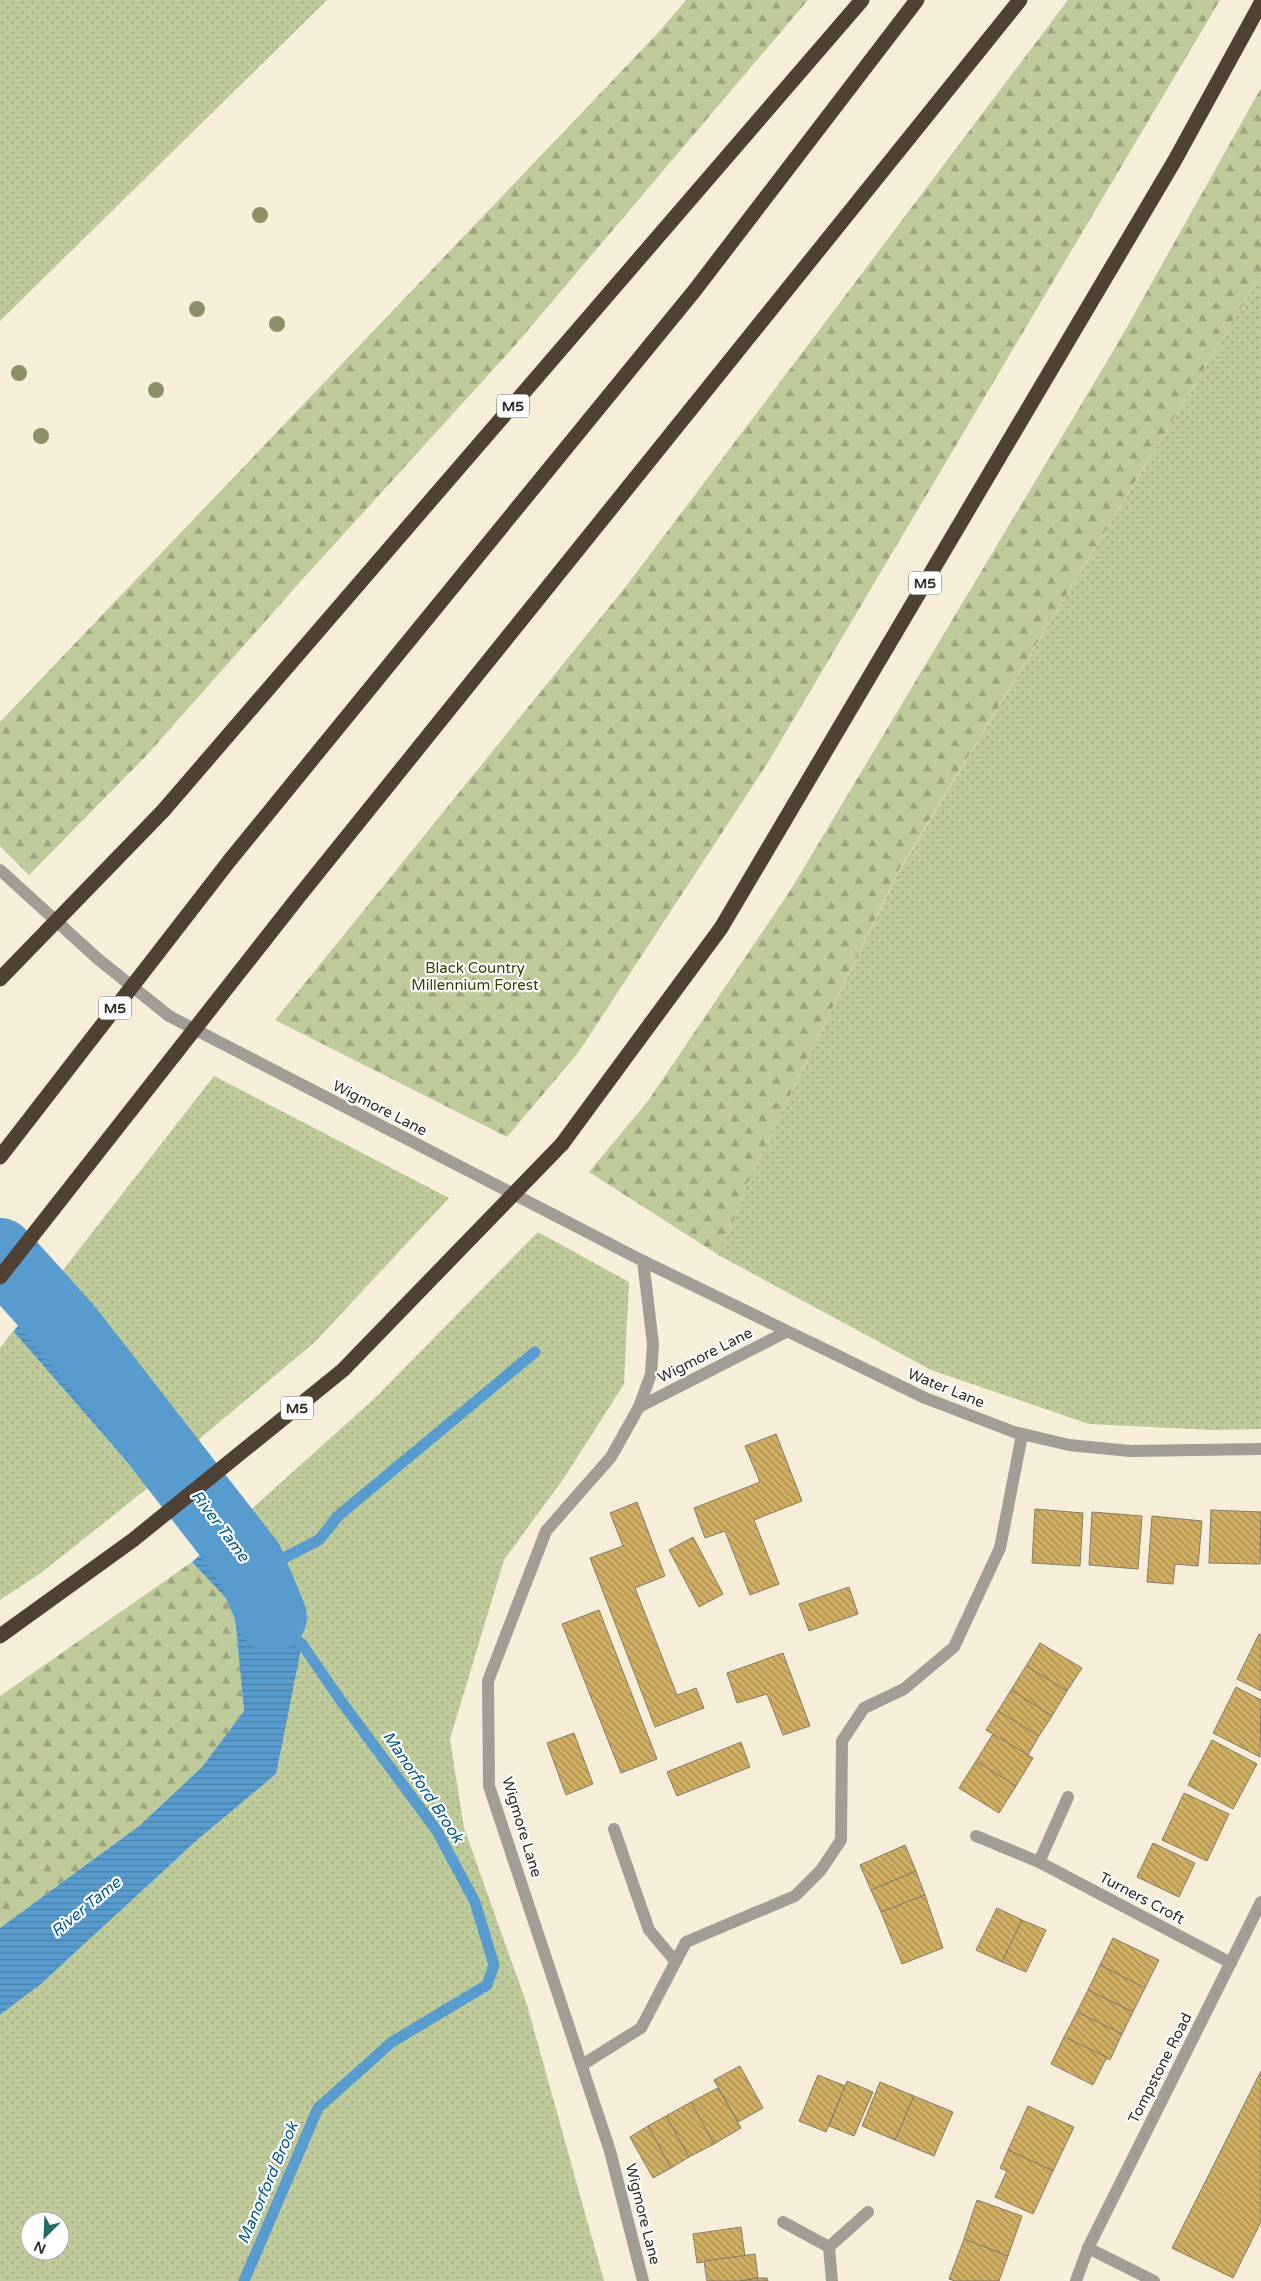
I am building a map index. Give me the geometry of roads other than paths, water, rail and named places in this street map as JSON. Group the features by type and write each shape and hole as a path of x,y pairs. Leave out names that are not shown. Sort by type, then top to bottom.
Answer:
{"highway":[{"name":"M5","path":"0,979 163,811 862,0"},
{"name":"M5","path":"0,1157 230,860 695,290 917,0"},
{"path":"0,1276 296,900 1020,0"},
{"name":"M5","path":"0,1636 133,1540 343,1370 562,1144 721,928 1175,160 1261,3"}],"street":[{"name":"Wigmore Lane","path":"0,870 98,959 169,1016 643,1262 653,1344 651,1374 639,1407 611,1456 546,1530 488,1681 489,1786 610,2151 643,2281"},
{"name":"Water Lane","path":"643,1262 924,1398 1022,1434 1069,1445 1130,1451 1261,1449"},
{"name":"Wigmore Lane","path":"639,1407 786,1332"},
{"path":"582,2065 641,2028 686,1942 795,1896 821,1870 841,1840 842,1741 864,1708 904,1689 954,1647 1000,1548 1022,1434"},
{"path":"1039,1862 1068,1797"},
{"path":"614,1829 649,1930 675,1961"},
{"name":"Turners Croft","path":"976,1836 1039,1862 1230,1963"},
{"name":"Tompstone Road","path":"1076,2281 1088,2248 1261,1902"},
{"path":"829,2247 868,2212"},
{"path":"782,2222 829,2247"},
{"path":"829,2247 832,2281"},
{"path":"1088,2248 1154,2281"}],"water":[{"path":"56,1279 191,1446 149,1487 13,1331"},
{"path":"237,1522 276,1562 302,1644 276,1774 196,1841 41,1984 0,2015 0,1928 139,1826 202,1767 244,1711 234,1607 192,1562"}],"waterway":[{"name":"River Tame","path":"0,1253 69,1330 249,1562 272,1617"},
{"path":"261,1562 276,1562 319,1540 338,1516 535,1352"},
{"name":"Manorford Brook","path":"244,2281 318,2108 392,2042 487,1985 494,1965 475,1902 437,1831 341,1701 302,1644 291,1635"}],"park label":[{"name":"Black Country Millennium Forest","path":"475,976"}]}
